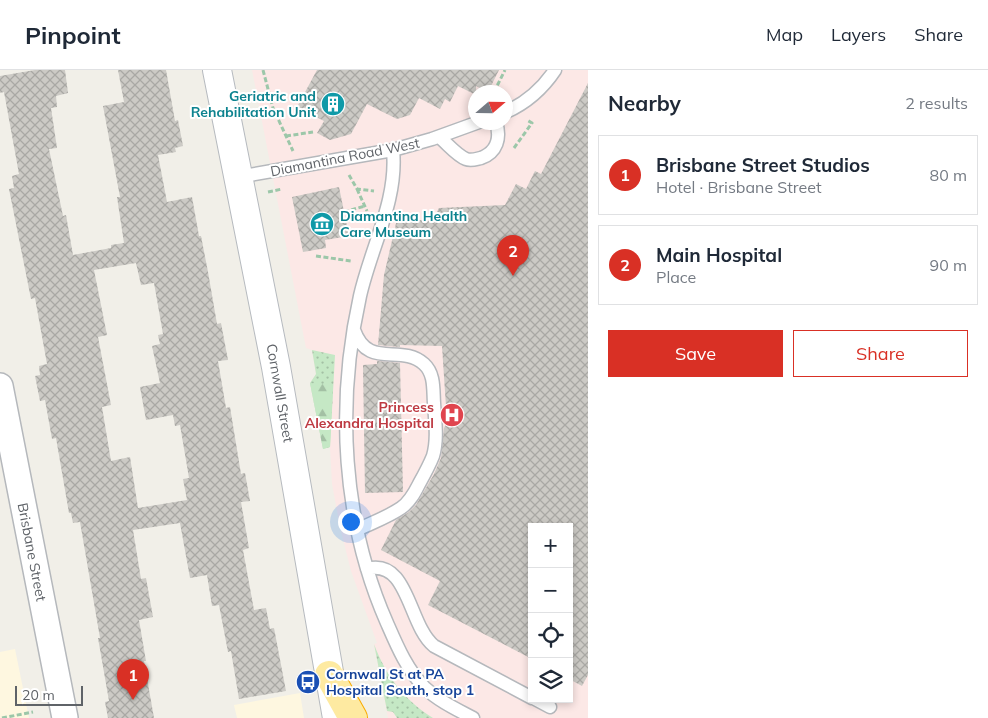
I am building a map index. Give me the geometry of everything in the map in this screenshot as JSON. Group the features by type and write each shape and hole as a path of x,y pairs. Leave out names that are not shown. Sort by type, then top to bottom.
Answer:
{"highway":[{"path":"329,675 354,718"}],"main road":[{"name":"Cornwall Street","path":"217,70 276,366 337,718"}],"street":[{"name":"Brisbane Street","path":"0,386 65,718"}],"lane":[{"path":"513,108 528,100 542,87 555,70"},
{"name":"Diamantina Road West","path":"238,177 393,150 468,126"},
{"path":"439,136 463,158 470,160 493,152 498,137 497,130"},
{"path":"393,150 395,165 392,194 369,262 354,330 348,389 346,446 349,480 357,530 367,569 379,605 400,651 414,676 425,688 438,699 473,718"},
{"path":"354,330 357,340 371,352 411,357 425,365 432,377 436,430 433,456 415,493 407,503 396,511 357,530"},
{"path":"367,569 378,567 386,569 397,578 420,630 434,646 528,695"},
{"path":"542,703 550,707"}],"path":[{"path":"263,70 273,108 294,151"},
{"path":"498,85 505,70"},
{"path":"286,136 313,132"},
{"path":"341,177 350,175 367,211 365,219"},
{"path":"268,192 286,188"},
{"path":"357,189 381,192"},
{"path":"344,212 365,206"},
{"path":"316,256 349,262 354,260"},
{"path":"2,718 33,712"}],"shaded area":[{"name":"Princess Alexandra Hospital","path":"252,70 588,70 588,718 388,718 374,644 377,643 351,571 340,527 332,484 330,447 323,449 310,383 316,374 312,350 306,348"},
{"path":"15,649 29,718 0,718 0,652"},
{"path":"300,693 304,718 237,718 234,705"}],"green space":[{"path":"312,350 335,355 330,447 323,449 310,383 316,374"},
{"path":"310,383 333,385 330,447 323,449"},
{"path":"374,644 384,667 397,686 413,703 433,718 397,718 393,712 387,711"}],"building":[{"path":"35,70 65,70 68,93 56,96 57,107 51,108 57,148 49,149 63,216 66,215 73,255 111,248 111,245 124,243 117,197 120,197 103,106 124,102 118,70 166,70 175,121 178,120 183,146 175,148 176,152 158,155 167,202 192,197 217,324 221,323 228,360 218,361 226,408 230,407 241,474 245,473 250,501 241,502 249,548 243,550 254,610 266,608 270,629 274,628 286,691 239,699 231,651 228,652 219,605 212,606 207,575 190,578 180,523 133,530 141,579 146,578 153,617 139,620 154,718 108,718 105,702 109,701 98,638 100,638 80,522 73,523 71,513 69,513 56,438 52,439 45,400 40,401 35,376 40,375 39,366 47,364 35,298 31,299 9,189 14,188 12,176 19,174 4,92 0,93 0,76","holes":["136,263 141,285 154,283 163,334 158,335 160,344 152,346 160,383 140,387 146,420 173,415 175,426 180,425 189,478 183,479 187,500 138,508 130,457 111,461 102,407 111,405 98,337 107,335 94,270"]},
{"name":"Geriatric and Rehabilitation Unit","path":"317,70 499,70 492,85 468,85 468,91 458,86 450,102 445,99 440,109 419,98 410,115 397,119 367,104 351,134 330,140 317,133 324,121 297,107"},
{"path":"588,83 588,675 582,686 573,681 573,523 528,523 528,657 428,605 440,581 381,550 396,520 416,505 434,474 441,458 444,428 447,422 442,346 400,345 400,347 378,345 384,275 397,219 432,221 439,208 505,205 516,184 526,189 535,171 541,174"},
{"name":"Diamantina Health Care Museum","path":"339,187 349,236 325,240 326,248 303,252 292,197"},
{"path":"377,361 400,363 403,492 365,493 363,365 377,364"}],"place":[{"name":"Geriatric and Rehabilitation Unit","path":"333,104"},
{"name":"Diamantina Health Care Museum","path":"322,224"},
{"name":"Main Hospital","path":"513,276"},
{"name":"Princess Alexandra Hospital","path":"452,415"},
{"name":"Cornwall St at PA Hospital South, stop 1","path":"308,682"},
{"name":"Brisbane Street Studios","path":"133,700"}]}
